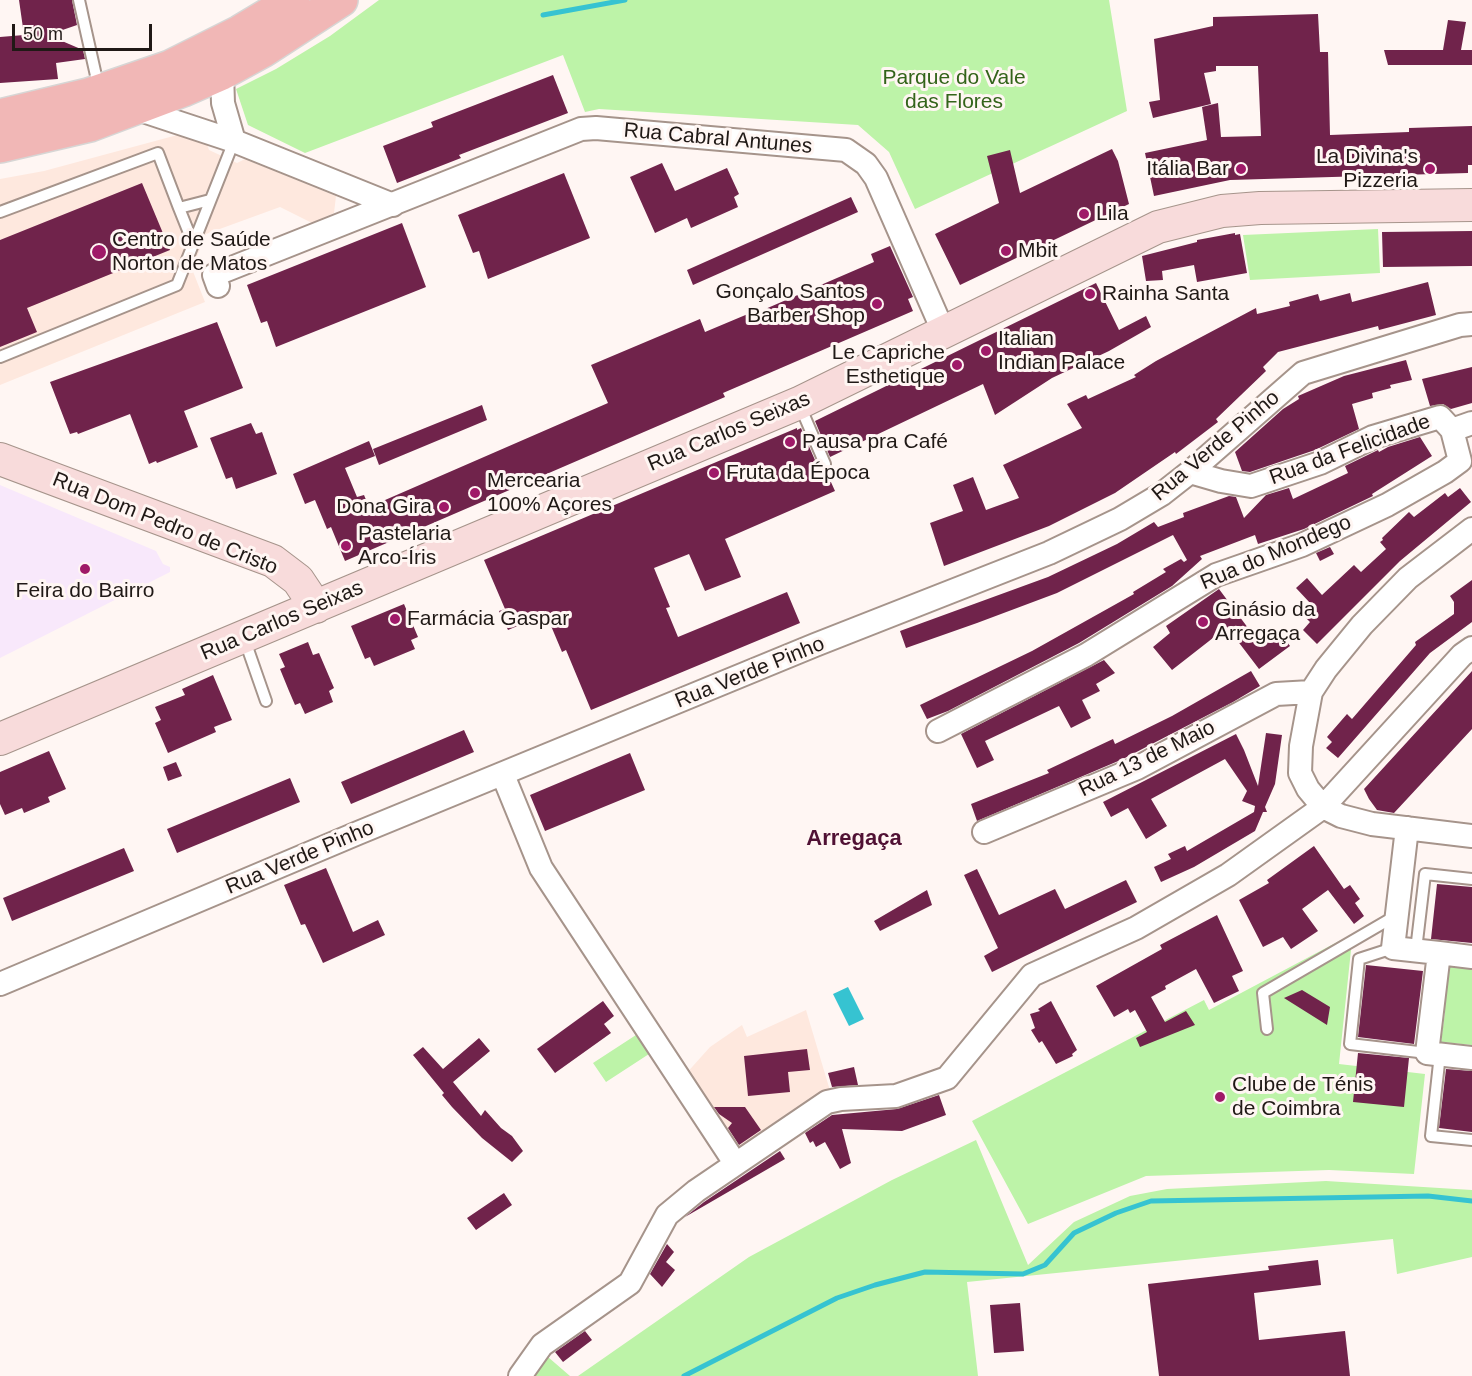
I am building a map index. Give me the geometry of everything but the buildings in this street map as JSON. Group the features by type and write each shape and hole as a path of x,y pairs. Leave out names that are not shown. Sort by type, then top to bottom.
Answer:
{"main road":[{"path":"0,116 100,92 170,67 240,32 293,0"},
{"path":"0,146 90,125 137,109 222,73 264,50 341,0"}],"street":[{"path":"222,73 223,103 234,141"},
{"path":"137,109 234,141 393,205"},
{"name":"Rua Cabral Antunes","path":"218,286 214,275 581,129 846,150 866,164 876,178 944,333"},
{"name":"Rua Carlos Seixas","path":"0,740 799,403 1158,227 1211,214 1260,208 1472,205"},
{"name":"Rua Verde Pinho","path":"0,984 815,645 1049,554 1120,519 1162,494 1303,373 1460,325 1472,324"},
{"name":"Rua da Felicidade","path":"1190,472 1221,481 1251,486 1320,464 1373,437 1454,423"},
{"name":"Rua do Mondego","path":"938,731 1086,655 1216,575 1302,544 1387,506 1445,472 1460,460 1454,423"},
{"name":"Rua Dom Pedro de Cristo","path":"0,459 273,561 298,580 316,608"},
{"path":"1472,529 1400,586 1362,625 1326,669 1311,692 1301,746 1300,773 1308,789 1323,807 1341,816 1372,824 1472,836"},
{"path":"520,1376 542,1345 630,1283 667,1215 696,1191 827,1102 896,1096 946,1078 1032,975 1136,928 1218,881 1323,807 1462,655 1472,648"},
{"name":"Rua 13 de Maio","path":"984,832 1137,768 1276,694 1311,692"},
{"path":"503,775 541,868 735,1163"},
{"path":"1407,828 1393,948 1472,957"},
{"path":"1439,953 1434,1053 1472,1058"}],"lane":[{"path":"79,0 100,92"},
{"path":"0,357 177,285 234,141"},
{"path":"0,212 158,153 193,243"},
{"path":"179,208 210,200"},
{"path":"799,403 825,464"},
{"path":"244,638 266,701"},
{"path":"1416,951 1425,874 1472,879"},
{"path":"1267,1029 1263,993 1397,915"},
{"path":"1393,948 1359,959 1350,1044 1434,1053 1431,1136 1472,1140"}],"shaded area":[{"name":"Centro de Saúde Norton de Matos","path":"181,134 207,144 209,150 237,163 245,159 336,196 334,213 312,223 280,207 206,234 192,269 205,302 0,385 0,179 44,171"},
{"name":"Feira do Bairro","path":"0,485 156,551 163,564 170,567 170,572 0,658"},
{"path":"806,1010 831,1094 740,1152 684,1076 710,1047 742,1025 747,1037"}],"green space":[{"name":"Parque do Vale das Flores","path":"379,0 1109,0 1127,111 915,209 889,152 858,125 599,109 585,112 563,55 305,153 248,125 236,89 276,69 330,36"},
{"path":"1378,229 1380,273 1250,280 1243,235"},
{"name":"Clube de Ténis de Coimbra","path":"1341,940 1351,950 1339,1064 1425,1074 1414,1174 1329,1170 1146,1176 1028,1224 972,1121 1204,1000 1209,1010"},
{"path":"1445,963 1472,966 1472,1045 1441,1042 1445,1012 1441,1011"},
{"path":"636,1035 649,1054 606,1082 593,1063"},
{"path":"976,1140 1028,1265 1074,1222 1130,1196 1167,1189 1326,1181 1472,1190 1472,1257 1397,1274 1393,1239 967,1282 978,1376 578,1376 749,1257 892,1180"},
{"path":"548,1357 570,1376 533,1376"}],"water":[{"path":"848,987 864,1019 849,1026 833,994"}],"waterway":[{"path":"543,15 625,0"},
{"path":"684,1376 837,1298 875,1285 925,1272 1023,1274 1045,1265 1074,1233 1116,1213 1151,1201 1428,1196 1472,1201"}],"place":[{"name":"Itália Bar","path":"1241,169"},
{"name":"La Divina's Pizzeria","path":"1430,169"},
{"name":"Lila","path":"1084,214"},
{"name":"Mbit","path":"1006,251"},
{"name":"Centro de Saúde Norton de Matos","path":"99,252"},
{"name":"Rainha Santa","path":"1090,294"},
{"name":"Gonçalo Santos Barber Shop","path":"877,304"},
{"name":"Italian Indian Palace","path":"986,351"},
{"name":"Le Capriche Esthetique","path":"957,365"},
{"name":"Pausa pra Café","path":"790,442"},
{"name":"Fruta da Época","path":"714,473"},
{"name":"Mercearia 100% Açores","path":"475,493"},
{"name":"Dona Gira","path":"444,507"},
{"name":"Pastelaria Arco-Íris","path":"346,546"},
{"name":"Feira do Bairro","path":"85,569"},
{"name":"Farmácia Gaspar","path":"395,619"},
{"name":"Ginásio da Arregaça","path":"1203,622"},
{"name":"Clube de Ténis de Coimbra","path":"1220,1097"}],"district":[{"name":"Arregaça","path":"854,839"}]}
